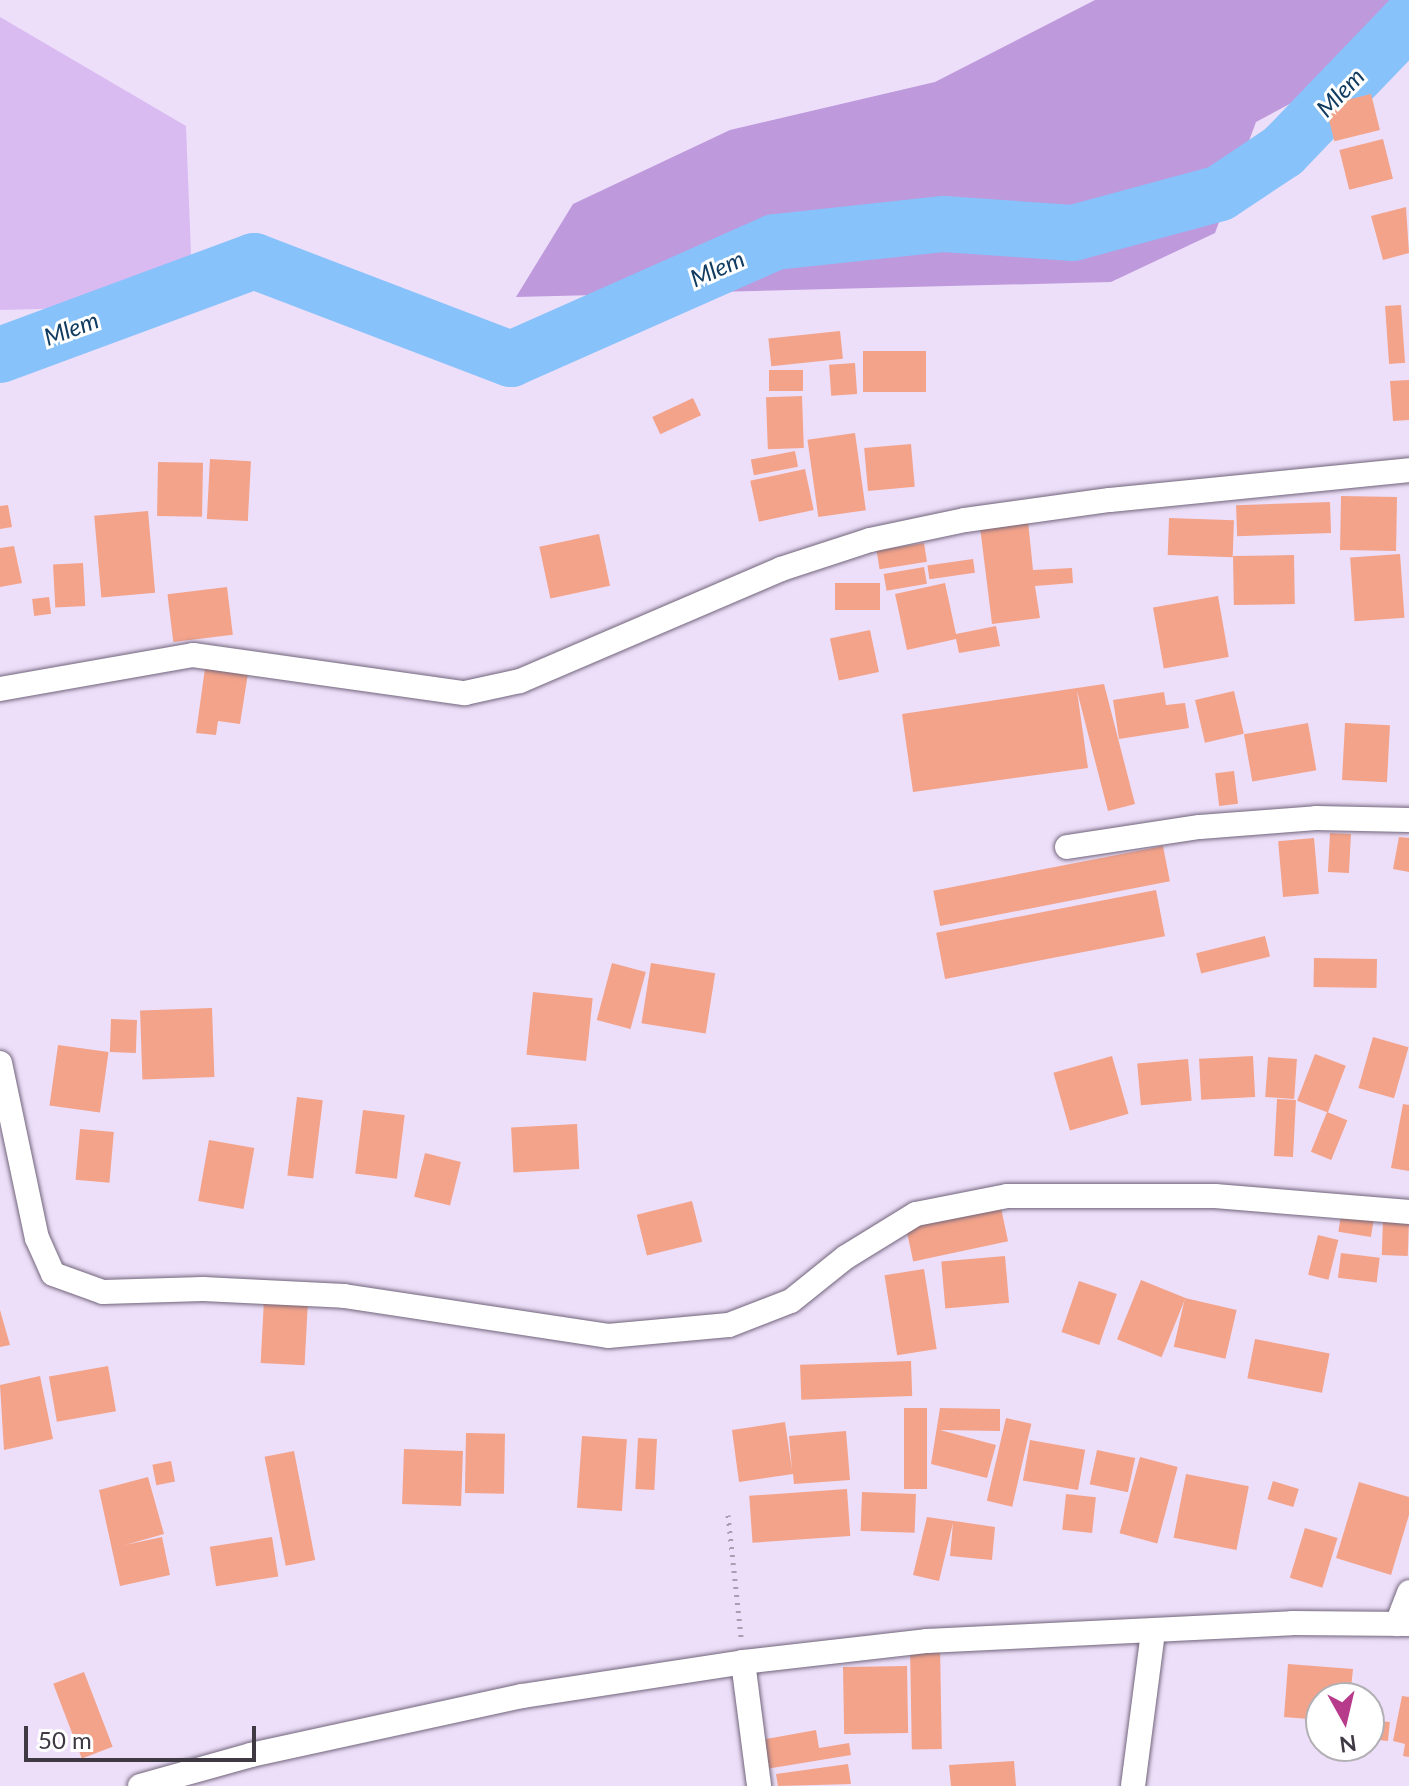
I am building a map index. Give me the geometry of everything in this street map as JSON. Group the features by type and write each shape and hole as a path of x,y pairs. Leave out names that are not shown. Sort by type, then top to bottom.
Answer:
{"street":[{"path":"0,689 193,655 465,693 520,681 781,569 870,540 965,520 1110,500 1409,470"},
{"path":"1067,847 1301,819 1409,820"},
{"path":"0,1063 42,1250 53,1274 103,1292 203,1289 344,1296 608,1336 729,1325 791,1301 846,1257 916,1214 1007,1196 1215,1196 1409,1212"},
{"path":"140,1786 251,1755 522,1696 743,1662 927,1641 1153,1633 1292,1623 1403,1624 1409,1592"},
{"path":"1133,1786 1153,1633"},
{"path":"743,1662 759,1786"}],"path":[{"path":"728,1515 743,1662"}],"shaded area":[{"path":"1095,0 1409,0 1409,54 1362,65 1256,122 1215,233 1111,282 516,297 573,204 730,130 935,82"},
{"path":"0,17 186,126 193,305 0,310"}],"building":[{"path":"1371,94 1380,130 1334,141 1325,105"},
{"path":"1383,139 1393,179 1349,190 1339,150"},
{"path":"1406,207 1409,253 1383,260 1371,216"},
{"path":"1401,305 1405,363 1389,364 1385,306"},
{"path":"840,331 843,359 771,366 768,339"},
{"path":"863,351 926,351 926,392 863,392"},
{"path":"855,363 857,394 831,396 829,365"},
{"path":"769,370 803,370 803,391 769,391"},
{"path":"1409,380 1409,420 1393,421 1390,381"},
{"path":"802,396 804,448 768,449 766,397"},
{"path":"693,398 701,415 660,434 652,417"},
{"path":"855,433 866,510 818,517 807,440"},
{"path":"911,444 915,487 868,491 864,448"},
{"path":"795,451 798,467 754,475 751,460"},
{"path":"210,459 251,461 248,521 207,519"},
{"path":"158,462 203,463 202,517 157,516"},
{"path":"805,469 814,510 759,522 750,481"},
{"path":"1341,496 1397,497 1396,551 1340,550"},
{"path":"1330,502 1331,533 1237,536 1236,505"},
{"path":"8,505 12,527 0,529 0,506"},
{"path":"148,511 155,593 101,597 94,516"},
{"path":"1169,518 1234,520 1233,557 1168,555"},
{"path":"1028,521 1033,570 1072,568 1073,583 1035,586 1040,618 992,624 980,527"},
{"path":"599,534 610,586 550,599 539,547"},
{"path":"924,543 927,562 880,569 877,551"},
{"path":"14,546 22,583 0,587 0,548"},
{"path":"1400,554 1404,618 1355,621 1350,557"},
{"path":"1294,555 1295,604 1234,605 1233,556"},
{"path":"973,559 975,573 929,579 927,565"},
{"path":"83,563 85,606 55,608 53,565"},
{"path":"924,567 927,584 887,591 884,574"},
{"path":"835,583 880,583 880,610 835,610"},
{"path":"945,583 956,634 996,626 1000,646 959,653 956,639 907,650 895,594"},
{"path":"227,587 233,635 173,642 167,594"},
{"path":"1218,596 1229,657 1164,669 1153,607"},
{"path":"49,597 51,614 34,616 32,599"},
{"path":"870,630 879,672 839,681 830,639"},
{"path":"206,661 249,667 240,724 218,721 216,735 196,733"},
{"path":"1104,684 1135,804 1108,811 1077,691 1088,768 913,792 902,714"},
{"path":"1234,691 1244,734 1205,743 1195,700"},
{"path":"1164,692 1166,705 1185,703 1189,728 1119,739 1113,700"},
{"path":"1308,723 1316,770 1252,782 1244,734"},
{"path":"1345,723 1390,725 1387,782 1342,780"},
{"path":"1234,771 1238,804 1219,806 1215,773"},
{"path":"1330,833 1351,834 1349,873 1328,872"},
{"path":"1399,837 1409,838 1409,872 1393,869"},
{"path":"1314,838 1319,894 1283,897 1278,841"},
{"path":"1163,846 1170,881 940,926 933,891"},
{"path":"1156,890 1165,936 945,979 936,933"},
{"path":"1265,936 1270,956 1201,974 1196,953"},
{"path":"1314,958 1377,959 1376,988 1313,987"},
{"path":"612,963 646,972 631,1029 597,1020"},
{"path":"651,963 715,973 706,1033 641,1023"},
{"path":"533,992 593,998 586,1061 526,1055"},
{"path":"212,1008 214,1077 142,1079 140,1011"},
{"path":"111,1019 137,1020 136,1053 110,1052"},
{"path":"1373,1037 1409,1047 1394,1098 1358,1088"},
{"path":"58,1045 109,1052 100,1113 50,1105"},
{"path":"1315,1054 1346,1066 1328,1113 1297,1101"},
{"path":"1112,1056 1129,1114 1070,1130 1053,1073"},
{"path":"1253,1056 1255,1097 1201,1100 1199,1059"},
{"path":"1268,1057 1297,1059 1294,1099 1265,1097"},
{"path":"1188,1059 1192,1101 1141,1105 1137,1063"},
{"path":"297,1097 323,1100 313,1179 287,1175"},
{"path":"1277,1099 1296,1100 1293,1157 1274,1156"},
{"path":"1403,1104 1409,1105 1409,1171 1391,1168"},
{"path":"363,1110 405,1115 397,1179 355,1174"},
{"path":"1327,1112 1347,1120 1331,1160 1311,1152"},
{"path":"577,1124 579,1169 513,1172 511,1127"},
{"path":"80,1129 114,1132 109,1183 76,1180"},
{"path":"209,1140 254,1148 244,1209 198,1201"},
{"path":"425,1153 461,1162 450,1206 414,1197"},
{"path":"692,1201 702,1242 647,1256 637,1215"},
{"path":"1001,1208 1008,1241 913,1261 906,1228"},
{"path":"1341,1215 1374,1220 1371,1237 1338,1232"},
{"path":"1383,1220 1409,1221 1408,1256 1382,1255"},
{"path":"1318,1235 1338,1240 1328,1280 1308,1275"},
{"path":"1341,1253 1380,1258 1377,1283 1338,1278"},
{"path":"1005,1256 1009,1303 945,1308 941,1262"},
{"path":"924,1269 937,1349 897,1355 884,1275"},
{"path":"1141,1280 1186,1298 1162,1357 1117,1339"},
{"path":"1079,1281 1117,1294 1099,1345 1061,1332"},
{"path":"1185,1298 1237,1310 1225,1359 1174,1347"},
{"path":"264,1299 308,1301 305,1365 261,1363"},
{"path":"0,1310 10,1345 0,1347"},
{"path":"1255,1339 1330,1354 1322,1393 1247,1378"},
{"path":"911,1361 912,1396 801,1400 800,1365"},
{"path":"108,1366 116,1411 57,1422 49,1376"},
{"path":"40,1376 53,1439 4,1450 0,1385"},
{"path":"904,1408 927,1408 927,1489 904,1489"},
{"path":"940,1408 1000,1409 1000,1431 940,1430 996,1445 987,1478 931,1464"},
{"path":"1006,1418 1031,1424 1012,1507 987,1501"},
{"path":"785,1422 792,1470 789,1436 846,1431 850,1480 794,1484 793,1474 739,1482 732,1430"},
{"path":"466,1433 505,1434 504,1494 465,1493"},
{"path":"582,1436 627,1439 622,1511 577,1508"},
{"path":"638,1438 657,1439 654,1490 635,1489"},
{"path":"1030,1440 1085,1450 1078,1490 1023,1480"},
{"path":"404,1449 463,1451 461,1506 402,1504"},
{"path":"1097,1450 1135,1458 1128,1492 1090,1484"},
{"path":"294,1451 315,1560 286,1566 265,1457"},
{"path":"1140,1457 1178,1467 1157,1543 1120,1533"},
{"path":"171,1461 175,1482 156,1485 152,1465"},
{"path":"1186,1474 1249,1486 1236,1550 1174,1538"},
{"path":"148,1477 164,1534 125,1545 162,1537 170,1575 120,1586 99,1490"},
{"path":"1273,1481 1299,1489 1293,1507 1267,1499"},
{"path":"1359,1482 1409,1497 1409,1515 1391,1575 1336,1558"},
{"path":"847,1489 850,1536 753,1543 749,1496"},
{"path":"862,1492 916,1494 915,1533 861,1531"},
{"path":"1066,1494 1096,1497 1092,1533 1062,1530"},
{"path":"927,1517 995,1527 992,1560 950,1556 953,1523 939,1581 913,1575"},
{"path":"1305,1528 1338,1538 1322,1588 1290,1578"},
{"path":"272,1537 278,1577 216,1586 210,1547"},
{"path":"940,1645 942,1749 912,1750 910,1646"},
{"path":"1288,1664 1353,1669 1352,1682 1305,1682 1305,1719 1284,1717"},
{"path":"907,1666 908,1733 844,1734 843,1667"},
{"path":"84,1672 113,1747 82,1759 53,1684"},
{"path":"1402,1696 1409,1697 1409,1757 1403,1756 1405,1744 1393,1741"},
{"path":"1385,1721 1390,1722 1388,1741 1385,1741"},
{"path":"816,1730 819,1748 849,1743 851,1755 766,1769 760,1740"},
{"path":"1014,1761 1016,1786 951,1786 949,1765"},
{"path":"848,1764 851,1784 778,1786 776,1774"}],"waterway":[{"name":"Mlem","path":"0,355 254,261 511,359 775,242 944,224 1073,233 1220,193 1283,151 1409,20"}]}
